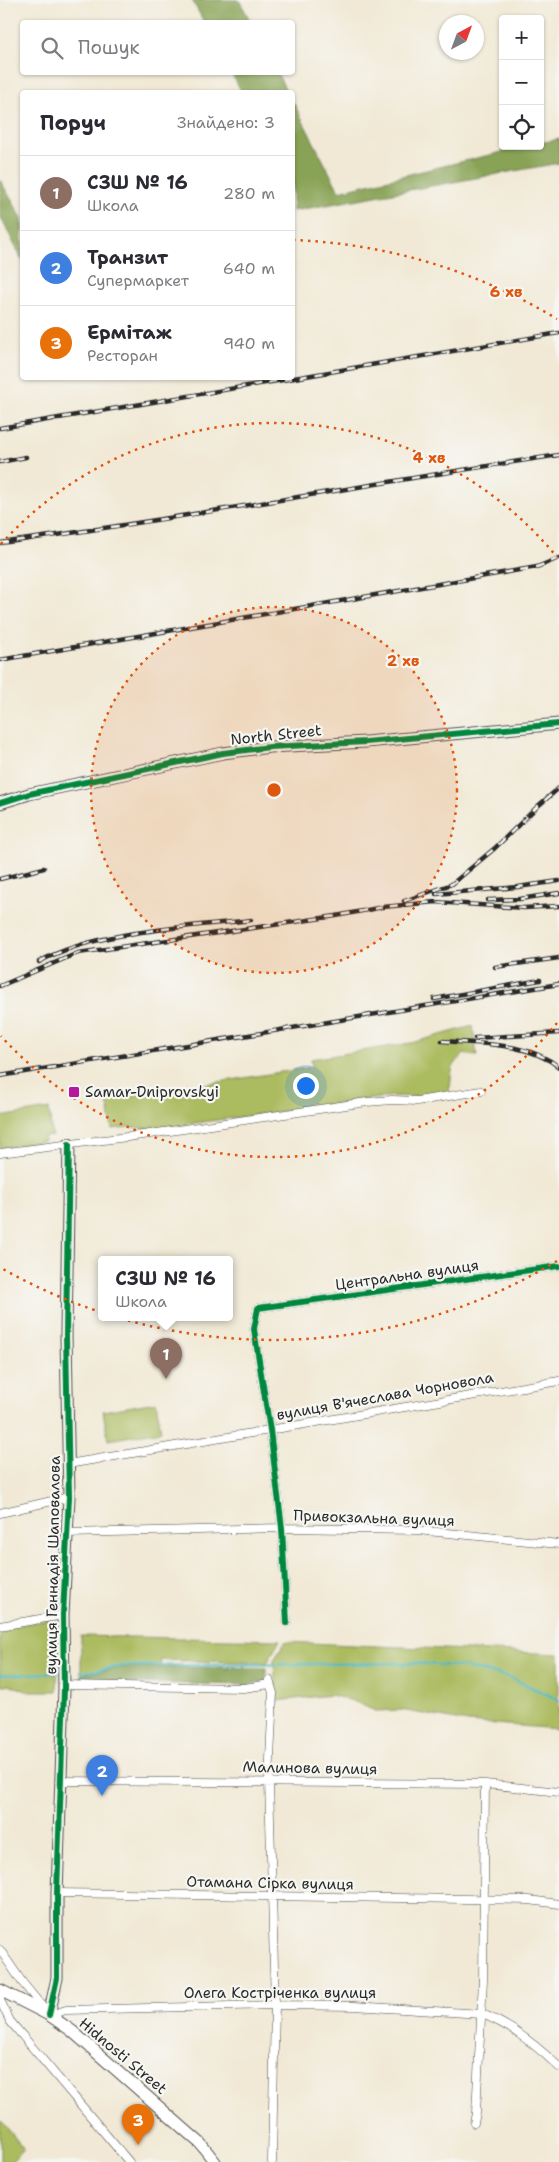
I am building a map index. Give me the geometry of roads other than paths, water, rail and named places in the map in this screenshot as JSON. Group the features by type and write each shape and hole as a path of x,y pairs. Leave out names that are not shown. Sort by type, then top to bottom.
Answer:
{"street":[{"name":"North Street","path":"0,803 29,794 223,753 270,747 366,742 559,724"},
{"path":"0,1153 366,1102 417,1101 481,1091"},
{"name":"вулиця Геннадія Шаповалова","path":"49,2015 57,1978 57,1893 64,1687 63,1614 69,1497 66,1335 69,1144"},
{"name":"Центральна вулиця","path":"270,1430 254,1329 258,1308 559,1266"},
{"name":"вулиця В'ячеслава Чорновола","path":"68,1464 559,1381"},
{"path":"270,1430 282,1528 287,1623"},
{"path":"0,1513 69,1497"},
{"name":"Привокзальна вулиця","path":"67,1534 282,1528 417,1530 559,1544"},
{"path":"0,1626 63,1614"},
{"path":"64,1687 244,1688 270,1682 273,1693 269,1781 275,2005 272,2162"},
{"name":"Малинова вулиця","path":"60,1781 485,1784 559,1792"},
{"path":"474,2123 482,2014 485,1784"},
{"name":"Отамана Сірка вулиця","path":"57,1893 272,1898 528,1900 559,1904"},
{"path":"0,1950 22,1982 49,2015"},
{"name":"Hidnosti Street","path":"0,1990 49,2015 72,2031 200,2144 215,2162"},
{"path":"0,2000 10,2021 129,2162"},
{"name":"Олега Костріченка вулиця","path":"49,2015 66,2010 275,2005 364,2007 482,2014"},
{"path":"482,2014 509,2027 559,2067"}],"waterway":[{"path":"81,1673 122,1666 415,1663 464,1667 509,1677 559,1700"},
{"path":"0,1675 58,1673"}],"railway":[{"path":"295,378 559,333"},
{"path":"0,428 282,380"},
{"path":"0,543 140,523 559,455"},
{"path":"0,462 26,457"},
{"path":"0,660 537,567 559,558"},
{"path":"404,901 452,884 495,848 559,788"},
{"path":"0,879 44,868"},
{"path":"436,894 518,887 559,881"},
{"path":"488,900 520,899 559,893"},
{"path":"0,986 78,953 336,916 383,907 435,902 524,908 559,906"},
{"path":"39,962 86,943 114,937 171,928 251,920"},
{"path":"495,967 559,958"},
{"path":"434,999 540,980"},
{"path":"0,1076 559,984"},
{"path":"475,1038 559,1033"},
{"path":"442,1041 488,1044 518,1049 547,1059 559,1067"}],"place":[{"name":"Samar-Dniprovskyi","path":"74,1092"},
{"name":"СЗШ № 16","path":"166,1379"},
{"name":"Транзит","path":"102,1796"},
{"name":"Ермітаж","path":"138,2145"}]}
